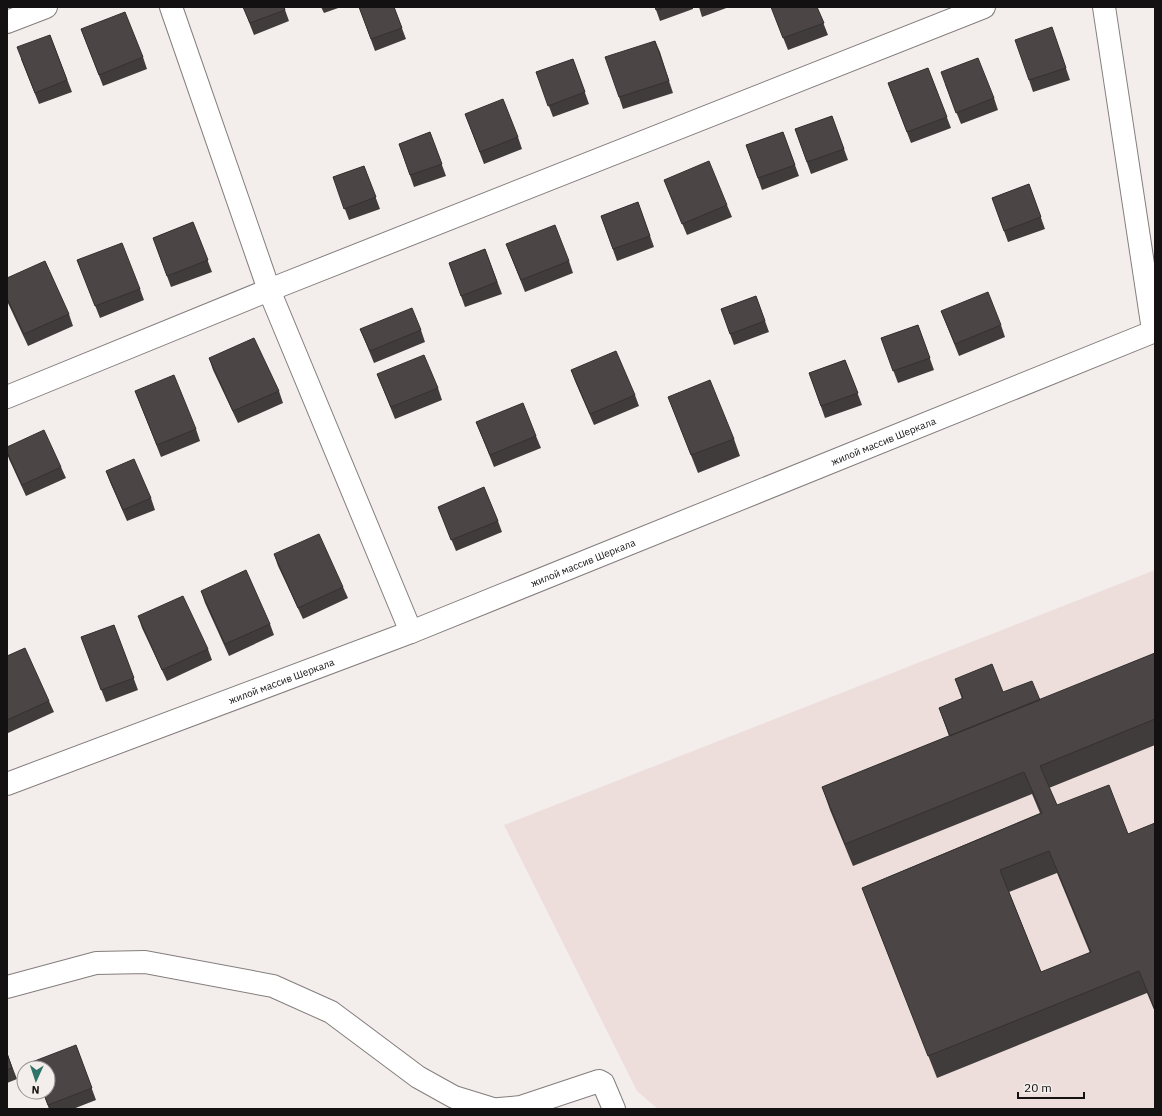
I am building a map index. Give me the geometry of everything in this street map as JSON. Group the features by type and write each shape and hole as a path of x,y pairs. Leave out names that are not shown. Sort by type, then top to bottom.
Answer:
{"street":[{"path":"7,22 46,7"},
{"path":"171,7 269,290 411,632"},
{"path":"7,397 269,290 984,7"},
{"path":"1104,7 1154,330"},
{"name":"жилой массив Шеркала","path":"7,784 411,632 1154,330"},
{"path":"7,986 96,963 145,962 273,986 330,1012 418,1077 454,1097 493,1109"},
{"path":"499,1109 522,1107 598,1081 603,1083 614,1109"}],"shaded area":[{"path":"1155,570 1155,1109 658,1109 637,1091 504,825"}],"building":[{"path":"243,7 284,7 285,10 250,23"},
{"path":"359,7 394,7 402,28 371,39"},
{"path":"655,7 664,7 656,10"},
{"path":"771,7 817,7 824,23 783,38"},
{"path":"125,12 143,57 99,75 81,29"},
{"path":"1052,27 1066,68 1029,80 1015,40"},
{"path":"50,35 67,80 35,93 17,47"},
{"path":"655,41 669,81 619,97 605,57"},
{"path":"978,58 994,98 956,113 941,72"},
{"path":"573,59 585,92 548,106 536,72"},
{"path":"928,68 947,117 907,132 888,83"},
{"path":"503,99 518,137 480,152 465,114"},
{"path":"832,116 844,149 807,162 795,129"},
{"path":"430,132 442,164 410,175 399,144"},
{"path":"783,132 795,165 758,178 746,145"},
{"path":"709,161 727,205 682,224 664,180"},
{"path":"364,166 376,197 344,209 333,177"},
{"path":"1029,184 1041,217 1004,231 992,198"},
{"path":"638,202 650,236 613,249 601,216"},
{"path":"193,222 208,260 167,276 153,238"},
{"path":"555,225 569,261 521,280 506,244"},
{"path":"122,243 140,289 95,306 77,260"},
{"path":"485,249 497,282 461,296 449,263"},
{"path":"45,261 69,314 24,334 7,298 7,278"},
{"path":"988,292 1001,325 955,344 941,311"},
{"path":"756,296 765,321 730,334 721,309"},
{"path":"412,308 421,330 370,351 360,329"},
{"path":"918,325 930,358 893,371 881,338"},
{"path":"254,338 279,391 233,411 209,358"},
{"path":"616,351 635,395 590,414 571,370"},
{"path":"424,355 438,388 391,407 377,374"},
{"path":"845,360 858,393 821,406 809,373"},
{"path":"174,375 196,429 157,445 135,391"},
{"path":"710,380 734,439 691,455 668,397"},
{"path":"523,403 536,436 490,455 476,422"},
{"path":"44,430 61,467 22,485 7,452 7,447"},
{"path":"134,459 151,498 123,510 106,471"},
{"path":"484,487 498,521 451,540 438,507"},
{"path":"319,534 343,587 298,608 274,554"},
{"path":"246,570 270,624 225,644 201,591"},
{"path":"183,596 208,649 162,670 138,616"},
{"path":"114,625 134,678 101,690 81,637"},
{"path":"25,648 49,701 7,720 7,656"},
{"path":"1155,653 1155,719 1040,766 1057,805 1109,785 1128,834 1155,823 1155,1010 1139,971 928,1056 862,888 1042,813 1024,772 845,844 822,787","holes":["1049,851 1091,952 1041,972 1000,870"]},
{"path":"992,664 1003,692 1032,681 1040,700 950,736 939,708 963,698 955,679"},
{"path":"76,1045 92,1088 48,1105 46,1100 56,1100 56,1060 37,1060"},
{"path":"7,1053 12,1068 7,1070"}]}
